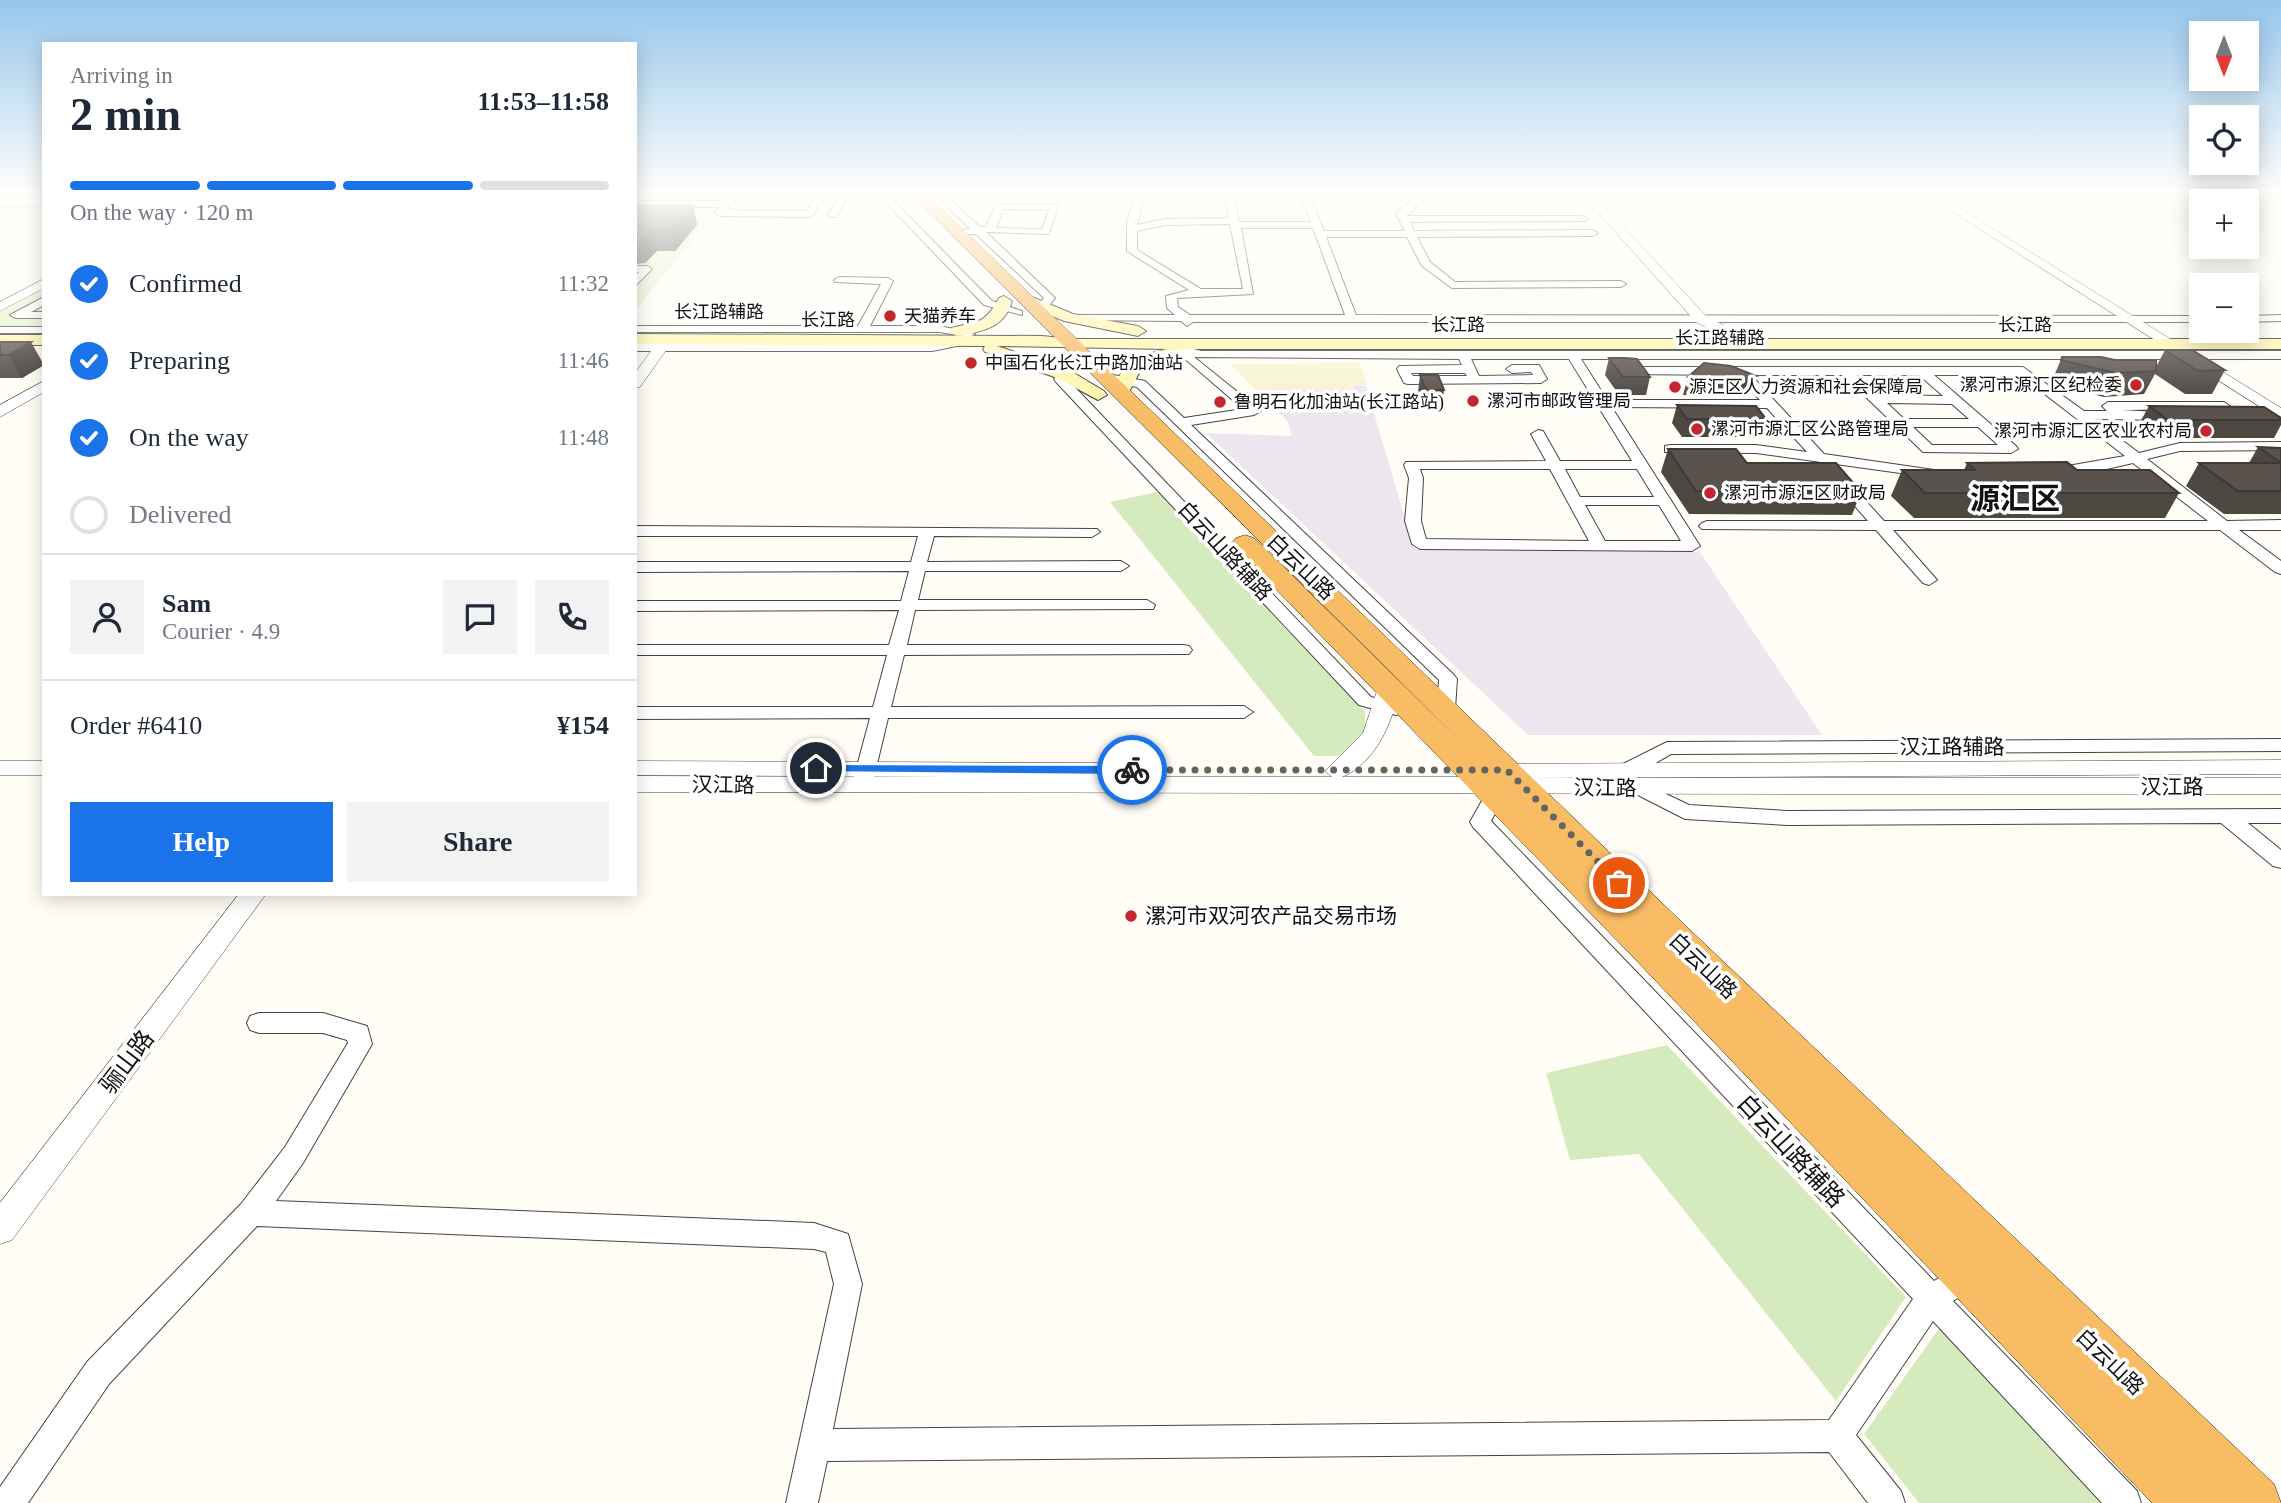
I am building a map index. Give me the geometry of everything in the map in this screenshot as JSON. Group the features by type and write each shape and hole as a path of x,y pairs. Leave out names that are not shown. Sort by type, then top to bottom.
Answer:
{"highway":[{"name":"白云山路","path":"972,261 1042,327 1112,386 1408,704 1677,940 2255,1503"},
{"name":"白云山路","path":"990,261 1042,327"},
{"name":"白云山路","path":"1112,386 1408,704"},
{"name":"白云山路","path":"1496,782 1967,1276 2189,1503"}],"main road":[{"path":"955,337 999,316 1042,327"},
{"name":"长江路","path":"637,337 665,343 955,337 1042,327 1143,331 1187,325 1718,323 2189,327"},
{"name":"长江路","path":"1042,327 1160,344 1855,350 2281,344"},
{"path":"955,337 1000,351 1042,327"},
{"path":"2259,328 2281,328"},
{"path":"2,337 42,335"},
{"name":"长江路","path":"637,337 955,337"},
{"path":"1112,386 1143,361 1209,344"}],"street":[{"name":"白云山路辅路","path":"947,261 988,303 1042,327 1060,379 1365,701 1408,704"},
{"path":"1149,261 1199,292"},
{"path":"1187,325 1173,308 1171,296 1199,292 1249,292 1243,261"},
{"path":"1331,261 1352,318"},
{"path":"1425,261 1452,285 1621,284"},
{"path":"1648,261 1701,319 1718,323"},
{"path":"1661,261 1718,323"},
{"path":"2036,261 2127,319 2148,325 2189,320"},
{"path":"2048,261 2281,415"},
{"path":"637,269 647,269 637,281"},
{"path":"839,280 888,281 862,329"},
{"path":"0,298 42,282"},
{"path":"0,307 42,283"},
{"path":"42,301 16,315 42,314"},
{"name":"长江路辅路","path":"1042,327 1187,325 1352,318 1701,319"},
{"path":"2259,318 2281,318"},
{"name":"长江路辅路","path":"1718,323 2127,319"},
{"name":"长江路辅路","path":"637,329 862,329 955,337"},
{"name":"长江路辅路","path":"637,347 665,343"},
{"path":"637,381 665,343"},
{"name":"长江路辅路","path":"1160,344 1200,355 1464,356 1855,350"},
{"path":"2178,347 2201,355 2281,404"},
{"path":"1855,350 1879,371"},
{"path":"1178,351 1254,411 1179,423"},
{"path":"1573,355 1692,546 1420,544 1413,521 1416,478 1412,465 1641,465"},
{"path":"2201,355 2281,355"},
{"path":"1464,356 1472,374"},
{"path":"1627,371 2052,373"},
{"path":"1741,371 1929,580"},
{"path":"1846,371 1914,436 1997,437 1922,371"},
{"path":"2025,373 2281,569"},
{"path":"1112,386 1141,384 1448,680 1408,704 1337,771"},
{"path":"0,412 42,386"},
{"path":"1862,387 1940,387"},
{"path":"1875,399 1954,400"},
{"path":"1619,404 1771,404"},
{"path":"2080,415 2234,416 2219,405 2108,406 2121,415"},
{"path":"1888,411 1968,411"},
{"path":"1900,423 1981,423"},
{"path":"1538,433 1600,546"},
{"path":"2034,477 2049,480 2055,472 2136,458 2180,447 2281,446"},
{"path":"1670,449 1756,449 1818,456 1942,477"},
{"path":"1574,501 1664,501"},
{"path":"1707,526 2281,525"},
{"path":"637,531 1092,532"},
{"path":"864,777 927,531"},
{"path":"637,567 1121,566"},
{"path":"637,606 1147,606"},
{"path":"637,650 1183,650"},
{"path":"637,713 1244,712"},
{"name":"汉江路辅路","path":"1635,779 1667,748 2281,745"},
{"name":"汉江路","path":"637,768 864,777 1496,782 2281,766"},
{"path":"0,768 42,768"},
{"name":"汉江路","path":"637,784 864,777 1337,771 1496,782"},
{"path":"1635,779 1685,812 1788,818 2281,816"},
{"name":"汉江路","path":"1635,779 2281,786"},
{"path":"0,782 42,782"},
{"name":"白云山路辅路","path":"1496,782 1480,822 2125,1503"},
{"path":"2226,817 2281,862"},
{"name":"骊山路","path":"0,1229 251,896"},
{"path":"7,1501 98,1373 251,1213 294,1155 360,1044 358,1033 323,1023 259,1023"},
{"path":"251,1213 814,1236 838,1243 848,1284 802,1503"},
{"path":"1837,1436 1930,1298 1967,1276"},
{"path":"814,1445 1837,1436"},
{"path":"1837,1436 1889,1503"}],"shaded area":[{"path":"1360,363 1367,385 1352,385 1353,390 1256,390 1230,364"},
{"path":"1353,385 1366,386 1414,549 1700,552 1822,735 1528,735 1206,433 1292,436 1288,422 1257,390 1353,390"}],"green space":[{"path":"637,261 675,261 637,308"},
{"path":"42,287 42,326 0,326 0,310"},
{"path":"1163,491 1365,711 1365,732 1339,756 1314,756 1110,502"},
{"path":"1667,1045 1906,1297 1836,1401 1639,1154 1570,1160 1546,1073"},
{"path":"1943,1323 2111,1503 1919,1503 1864,1434"}],"building":[{"path":"0,342 31,342 9,355 0,355"},
{"path":"2165,350 2192,350 2225,370 2198,371"},
{"path":"2062,357 2156,360 2156,371 2116,373 2061,360"},
{"path":"1609,358 1637,359 1650,377 1623,377"},
{"path":"1704,363 1731,366 1756,376 1739,380 1688,377"},
{"path":"1420,375 1438,375 1444,390 1426,390"},
{"path":"1677,405 1756,406 1766,419 1687,419"},
{"path":"2149,406 2264,407 2281,420 2168,420"},
{"path":"2258,447 2281,448 2281,463"},
{"path":"1668,449 1736,449 1747,463 1836,463 1861,492 1696,491"},
{"path":"2067,462 2077,470 2150,470 2179,493 1925,493 1902,470 1975,470 1967,463"},
{"path":"2199,463 2281,463 2281,491 2238,491"}],"way so far":[{"path":"1132,770 1507,770 1619,883"}],"place":[{"name":"天猫养车","path":"890,316"},
{"name":"中国石化长江中路加油站","path":"971,363"},
{"name":"漯河市源汇区纪检委","path":"2136,385"},
{"name":"源汇区人力资源和社会保障局","path":"1675,387"},
{"name":"漯河市邮政管理局","path":"1473,401"},
{"name":"鲁明石化加油站(长江路站)","path":"1220,402"},
{"name":"漯河市源汇区公路管理局","path":"1697,429"},
{"name":"漯河市源汇区农业农村局","path":"2206,431"},
{"name":"漯河市源汇区财政局","path":"1710,493"},
{"name":"漯河市双河农产品交易市场","path":"1131,916"}],"district":[{"name":"源汇区","path":"2015,498"}],"route":[{"path":"816,768 1132,770"}]}
